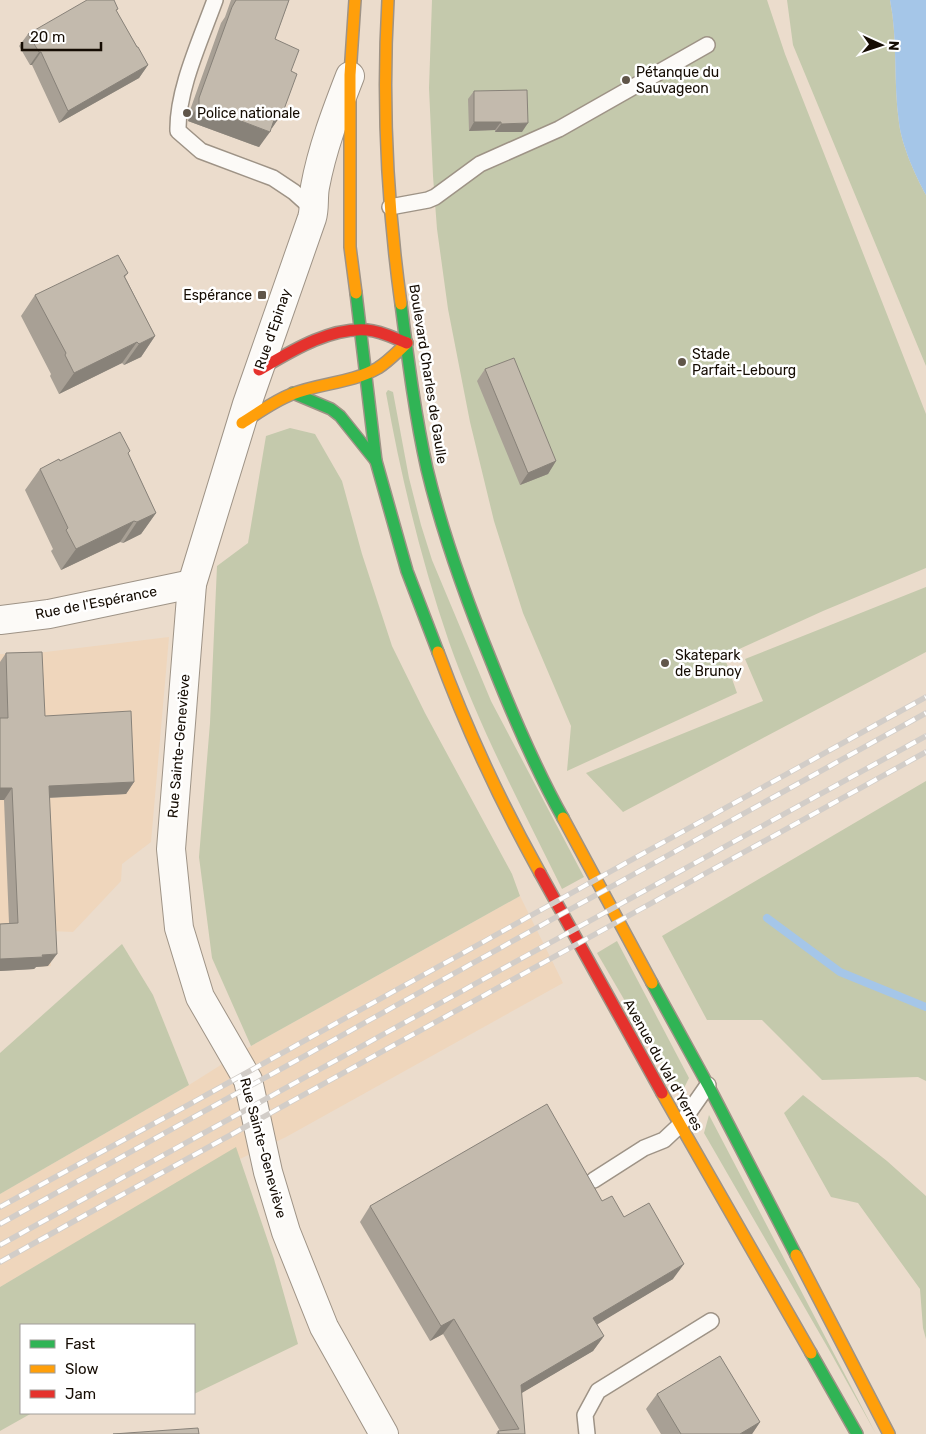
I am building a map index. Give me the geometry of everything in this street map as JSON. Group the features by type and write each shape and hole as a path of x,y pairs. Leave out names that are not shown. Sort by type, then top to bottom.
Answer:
{"main road":[{"path":"355,0 350,75 350,247 376,461"},
{"name":"Boulevard Charles de Gaulle","path":"388,0 384,89 390,206 396,271 414,393 428,468 444,535 466,598 522,738"},
{"path":"242,423 279,399 366,374 387,362 406,343 382,333 360,330 335,334 294,351 259,370"},
{"path":"293,394 325,406 340,416 376,461"},
{"name":"Avenue du Val d'Yerres","path":"376,461 407,571 458,703 523,843 680,1125 857,1434"},
{"name":"Avenue du Val d'Yerres","path":"522,738 557,808 708,1084 889,1434"}],"street":[{"name":"Rue d'Epinay","path":"192,584 224,474 314,210 315,188 334,117 350,75"},
{"name":"Rue de l'Espérance","path":"0,620 49,614 192,584"},
{"name":"Rue Sainte-Geneviève","path":"192,584 171,849 179,928 200,997 248,1080 268,1172 286,1232 316,1308 384,1434"}],"lane":[{"path":"215,0 183,90 178,113 178,131 201,151 272,178 294,192 314,210"},
{"path":"390,206 428,200 435,197 480,164 559,129 707,45"},
{"path":"594,1180 644,1148 664,1140 680,1125 708,1084"},
{"path":"587,1434 585,1415 598,1391 711,1322"}],"shaded area":[{"path":"169,637 151,842 122,864 121,881 73,932 50,931 51,966 0,970 0,654 29,654"},
{"path":"520,896 563,983 286,1137 121,1216 0,1287 0,1194 189,1085 251,1046"}],"green space":[{"name":"Stade Parfait-Lebourg","path":"432,0 767,0 785,54 926,414 926,568 823,611 724,656 737,693 567,771 571,726 523,613 494,521 470,422 448,309 437,229 433,176 429,88"},
{"path":"787,0 890,0 894,30 897,108 901,132 910,160 926,195 926,366 793,45"},
{"path":"388,390 393,392 409,478 432,560 491,701 584,877 562,889 487,736 449,642 429,580 405,487 386,393"},
{"path":"290,428 315,434 342,481 362,554 392,646 425,713 512,874 520,896 251,1046 212,958 199,857 210,723 217,566 248,543 266,436"},
{"path":"926,587 926,652 623,812 586,773 763,701 745,659"},
{"path":"926,781 926,1081 918,1077 822,1080 762,1020 707,1020 662,936"},
{"path":"617,941 689,1078 682,1092 678,1092 597,953"},
{"path":"122,944 153,995 189,1085 0,1194 0,1053"},
{"path":"803,1095 887,1161 926,1196 926,1339 923,1328 920,1289 858,1203 831,1197 784,1113"},
{"path":"709,1115 876,1434 704,1133"},
{"path":"236,1147 274,1259 298,1344 195,1394 195,1324 20,1324 20,1414 30,1414 0,1431 0,1287"}],"water":[{"path":"890,0 926,0 926,195 910,160 901,132 897,108 894,30"}],"building":[{"path":"87,0 114,0 118,9 116,10 148,65 68,111 41,52 39,52 28,34"},
{"path":"236,0 289,0 275,39 299,50 291,71 297,74 283,112 277,111 270,132 199,105 199,98"},
{"path":"527,90 528,123 474,122 474,91"},
{"path":"118,255 128,273 124,276 155,336 139,344 137,342 74,373 65,355 66,353 35,295"},
{"path":"514,358 556,461 528,473 485,369"},
{"path":"120,432 156,513 137,522 134,521 76,549 40,469"},
{"path":"42,652 45,716 131,711 134,782 49,786 57,954 42,955 43,957 0,959 0,924 18,923 12,788 0,788 0,718 8,718 6,653"},
{"path":"547,1104 602,1201 612,1196 624,1217 649,1203 684,1264 593,1318 604,1336 521,1385 525,1434 499,1434 498,1431 519,1429 454,1319 441,1326 370,1206"},
{"path":"720,1356 760,1422 740,1434 681,1434 657,1394"},
{"path":"198,1428 199,1434 113,1434"}],"waterway":[{"path":"767,918 840,972 926,1007"}],"railway":[{"path":"0,1207 926,697"},
{"path":"0,1224 926,713"},
{"path":"0,1245 926,736"},
{"path":"0,1262 926,752"}],"traffic: fast":[{"path":"356,293 376,461 407,571 438,652"},
{"path":"401,304 412,387 423,449 433,494 448,543 473,615 508,703 534,761 563,818"},
{"path":"293,393 331,409 340,416 376,461"},
{"path":"652,983 708,1085 796,1255"},
{"path":"811,1353 857,1434"}],"traffic: slow":[{"path":"355,0 350,75 350,247 356,293"},
{"path":"388,0 386,38 387,152 392,228 401,304"},
{"path":"242,423 292,394 368,373 386,362 407,343"},
{"path":"438,652 460,709 485,765 540,873"},
{"path":"563,818 652,983"},
{"path":"662,1093 811,1353"},
{"path":"796,1255 889,1434"}],"traffic: jam":[{"path":"259,370 310,342 338,332 367,330 407,343"},
{"path":"540,873 662,1093"}],"place":[{"name":"Pétanque du Sauvageon","path":"626,80"},
{"name":"Police nationale","path":"187,113"},
{"name":"Espérance","path":"262,295"},
{"name":"Stade Parfait-Lebourg","path":"682,362"},
{"name":"Skatepark de Brunoy","path":"665,663"}]}
